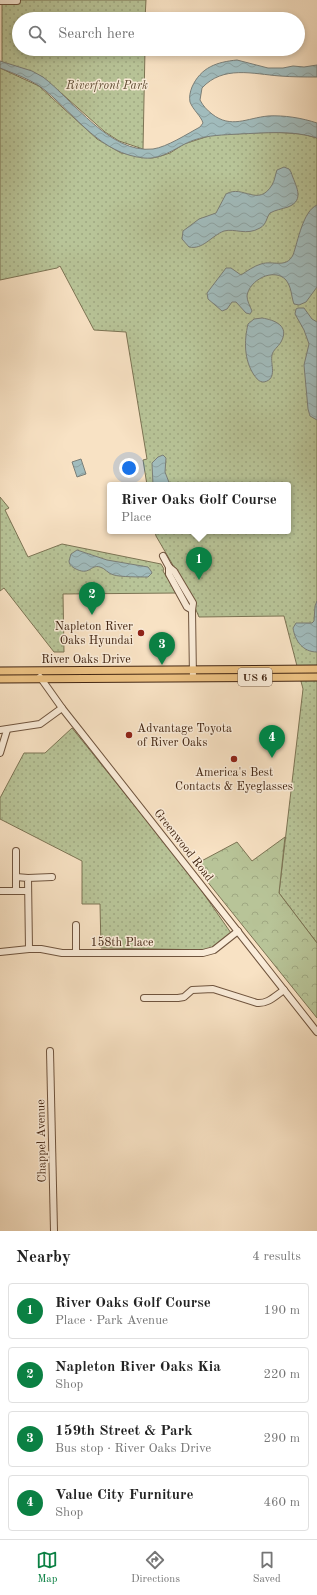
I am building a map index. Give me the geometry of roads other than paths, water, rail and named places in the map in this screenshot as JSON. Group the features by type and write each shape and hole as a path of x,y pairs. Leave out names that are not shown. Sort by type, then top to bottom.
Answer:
{"main road":[{"name":"River Oaks Drive","path":"0,671 317,669"},
{"name":"River Oaks Drive","path":"0,679 317,677"}],"street":[{"path":"0,1 17,1"},
{"path":"163,556 169,567 174,571 193,603 193,678"},
{"name":"Greenwood Road","path":"34,671 317,1032"},
{"path":"0,730 40,724 62,708"},
{"path":"0,753 7,730"},
{"path":"16,850 16,891"},
{"path":"16,877 52,877"},
{"path":"28,878 29,949"},
{"path":"0,891 28,891"},
{"path":"76,925 76,952"},
{"name":"158th Place","path":"0,952 41,949 62,953 209,952 214,950 238,931"},
{"path":"144,998 178,998 184,997 192,990 213,989 257,1003 264,1003 284,990"},
{"name":"Chappel Avenue","path":"50,1051 54,1231"}],"water":[{"path":"237,60 268,68 293,66 304,67 317,65 317,77 249,73 219,76 202,88 200,100 212,114 226,121 233,122 268,116 287,116 305,120 317,123 317,138 308,135 278,133 216,136 194,140 157,157 144,158 129,155 102,142 41,87 0,68 0,61 32,71 43,77 55,87 93,124 107,134 122,143 137,148 153,149 171,143 200,127 203,123 201,118 190,102 192,87 200,75 210,67 223,62"},
{"path":"284,167 289,169 291,172 297,187 297,200 288,207 270,213 265,223 260,228 245,232 232,230 224,231 203,245 194,247 189,247 182,239 183,231 199,219 216,213 226,194 238,192 261,195 267,192 272,185 277,170"},
{"path":"317,205 317,287 306,302 299,305 294,304 288,283 281,276 275,275 263,277 252,285 247,296 252,311 250,314 246,313 236,302 232,302 227,309 222,311 208,299 207,293 226,268 231,268 241,275 253,267 261,264 287,262 293,255 308,213"},
{"path":"304,308 312,319 317,322 317,420 310,416 308,409 304,365 309,344 304,330 295,314 296,309"},
{"path":"262,318 276,322 280,325 284,332 281,342 272,355 271,378 264,382 257,379 254,375 248,363 246,350 248,324 254,319"},
{"path":"163,455 166,458 165,472 169,482 153,482 152,463 158,457"},
{"path":"81,459 86,474 77,477 72,462"},
{"path":"77,550 107,560 148,567 152,573 148,577 130,577 112,574 102,568 97,567 87,571 79,570 74,568 69,562 71,554"},
{"path":"317,601 317,652 312,652 300,645 293,628 296,623 312,623 314,621 315,606"}],"place":[{"name":"River Oaks Golf Course","path":"199,580"},
{"name":"Napleton River Oaks Kia","path":"92,615"},
{"name":"Napleton River Oaks Hyundai","path":"141,633"},
{"name":"159th Street & Park","path":"162,665"},
{"name":"Advantage Toyota of River Oaks","path":"129,735"},
{"name":"Value City Furniture","path":"272,758"},
{"name":"America's Best Contacts & Eyeglasses","path":"234,759"}],"park label":[{"name":"Riverfront Park","path":"107,85"}]}
